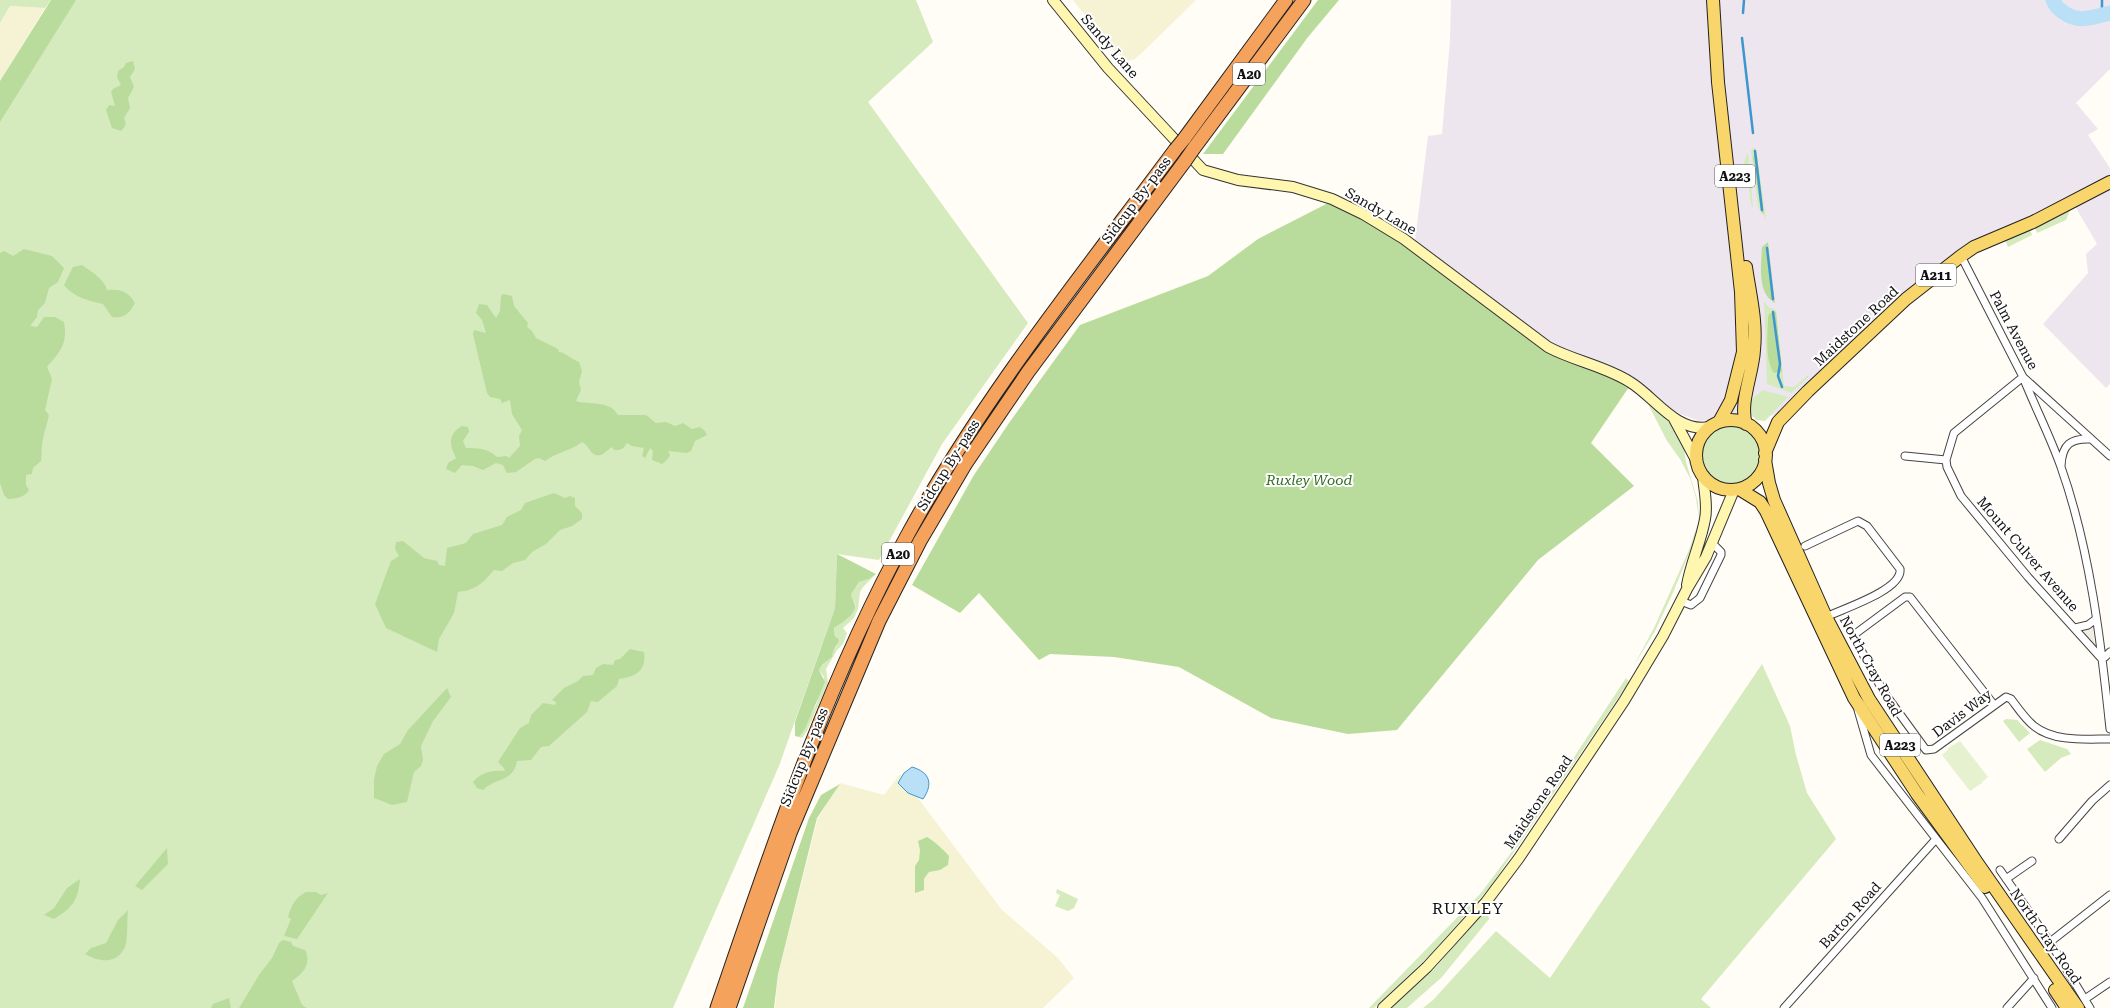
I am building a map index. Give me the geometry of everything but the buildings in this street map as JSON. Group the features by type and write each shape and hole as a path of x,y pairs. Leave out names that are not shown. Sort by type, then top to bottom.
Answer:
{"highway":[{"name":"Sidcup By-pass","path":"717,1008 778,832 826,708 866,615 908,534 954,456 1017,363 1286,0"},
{"name":"Sidcup By-pass","path":"729,1008 793,825 879,621 920,541 966,464 1028,372 1304,0"}],"main road":[{"name":"A223","path":"1713,0 1718,24 1727,141 1727,165 1745,291 1755,325 1755,344 1751,376 1744,406 1747,424"},
{"name":"A223","path":"1714,425 1727,411 1743,352 1745,291 1741,256 1744,249 1727,141 1715,49 1719,42 1718,24 1721,0"},
{"name":"Maidstone Road","path":"1765,457 1778,422 1808,391 1906,299 1974,247 2033,222 2110,182"},
{"path":"1747,424 1762,439 1765,457 1762,471 1757,479 1737,490 1718,488 1703,476 1696,460 1697,446 1714,425 1728,421 1763,426 1778,422"},
{"name":"North Cray Road","path":"1765,457 1769,483 1774,500 1826,617 1869,699 1978,864 2081,1004"},
{"name":"North Cray Road","path":"1737,490 1760,502 1766,511 1854,698 1912,786 1915,802 1929,823 2017,932 2067,1008"}],"street":[{"name":"Sandy Lane","path":"1053,0 1108,68 1203,170 1238,180 1293,187 1332,199 1363,214 1404,239 1543,343 1564,355 1629,381 1651,398 1674,419 1693,428 1714,425"},
{"name":"Palm Avenue","path":"1961,256 2022,377 2110,456"},
{"path":"1905,456 1946,460 1954,433 2022,377 2061,466 2086,564 2096,619 2110,729"},
{"name":"Sandy Lane","path":"1674,419 1696,460"},
{"path":"2061,466 2061,458 2069,444 2078,438 2091,439"},
{"name":"Mount Culver Avenue","path":"1946,460 1951,480 1960,496 2028,577 2101,658"},
{"name":"Maidstone Road","path":"1687,589 1692,562 1705,518 1706,504 1703,476"},
{"name":"Maidstone Road","path":"1383,1008 1427,967 1450,943 1486,902 1519,858 1624,701 1663,636 1687,589 1713,544 1737,490"},
{"path":"1805,546 1858,521 1867,526 1900,569 1900,575 1897,580 1883,591 1826,617"},
{"path":"1681,601 1690,605 1700,598 1721,555 1721,552 1713,544"},
{"name":"Davis Way","path":"1994,705 1910,597 1904,597 1856,632 1854,636 1883,691 1926,750 1934,749 2004,698 2009,698 2034,726 2054,735 2070,739 2110,739"},
{"path":"2075,628 2088,625 2096,619"},
{"path":"2101,658 2105,657 2110,652"},
{"name":"North Cray Road","path":"1854,698 1871,755 1940,836 1982,898 2052,1008"},
{"path":"2059,839 2092,801 2110,785"},
{"name":"Barton Road","path":"1784,1008 1940,836"},
{"path":"2006,879 2032,861"},
{"path":"2000,870 2050,942 2081,1004 2090,1008"},
{"path":"2050,942 2110,894"},
{"path":"2006,1008 2034,978"},
{"path":"2081,1004 2110,982"}],"shaded area":[{"path":"1073,0 1196,0 1135,59 1127,61 1112,49"},
{"path":"1451,0 2110,0 2110,69 2076,103 2098,129 2088,135 2110,168 2110,384 2106,388 2043,324 2088,273 2086,254 2097,244 2072,201 1965,246 1909,293 1778,415 1699,421 1675,412 1635,380 1564,355 1469,288 1415,240 1428,136 1442,134 1450,40"},
{"path":"10,6 45,8 0,81 0,23"},
{"path":"2093,626 2095,645 2082,631"},
{"path":"900,774 1002,910 1057,957 1074,978 1043,1008 775,1008 778,974 818,818 840,783 884,795"}],"green space":[{"path":"0,0 51,0 45,8 10,6 0,23"},
{"path":"51,0 76,0 0,122 0,81"},
{"path":"52,0 916,0 933,42 868,102 1028,323 942,444 879,560 837,554 835,608 779,766 673,1008 0,1008 0,82"},
{"path":"1318,0 1339,0 1308,37 1223,154 1203,154"},
{"path":"133,61 135,69 130,77 134,87 128,98 130,108 124,118 125,125 121,131 112,128 106,110 109,105 115,106 111,92 113,89 121,85 117,77 118,71 124,67 126,63"},
{"path":"1753,148 1756,148 1766,219 1758,207 1751,151"},
{"path":"1748,152 1753,207 1751,205 1749,189 1742,168"},
{"path":"1754,154 1757,155 1764,214 1761,212 1753,157"},
{"name":"Ruxley Wood","path":"1332,201 1403,240 1532,337 1603,371 1629,387 1591,443 1634,486 1538,560 1397,730 1348,734 1271,718 1179,667 1114,657 1050,654 1039,660 979,593 960,613 912,585 974,475 1009,423 1080,325 1208,276 1258,239"},
{"path":"2070,210 2066,220 2037,233 2035,228"},
{"path":"2030,229 2032,235 2008,247 2005,240"},
{"path":"1768,242 1775,303 1769,299 1765,293 1761,278 1762,247"},
{"path":"24,249 52,256 64,268 58,282 49,288 45,303 38,310 37,317 30,326 37,327 44,317 55,317 64,322 65,336 60,351 47,367 52,379 45,410 49,415 42,442 41,461 33,468 32,474 26,475 26,485 29,490 20,497 8,499 4,495 0,483 0,253 4,251 13,256"},
{"path":"82,265 94,273 103,282 107,290 120,291 130,296 135,303 129,312 120,317 112,317 103,304 82,298 72,293 64,285 73,267"},
{"path":"503,294 512,296 514,306 528,323 527,327 532,331 536,338 579,362 582,371 579,382 581,390 576,401 605,405 614,410 618,415 646,415 656,423 666,422 675,426 683,423 692,429 700,427 707,435 695,441 691,451 687,453 668,451 670,455 662,464 652,460 653,451 650,448 645,458 642,456 644,448 632,446 627,443 620,450 614,450 612,447 602,454 595,455 582,442 573,448 545,461 539,458 535,459 516,472 507,473 503,465 496,463 483,470 473,466 462,465 455,473 446,469 448,463 456,458 451,444 452,436 457,429 462,426 468,427 469,432 463,441 466,448 482,449 497,457 507,456 509,458 520,446 519,436 522,430 512,414 510,400 502,403 500,399 490,397 487,393 473,334 474,330 486,333 482,320 476,313 479,304 487,305 496,318 500,311 501,296"},
{"path":"1764,301 1768,307 1776,310 1784,386 1794,387 1808,375 1809,377 1791,393 1767,384"},
{"path":"1776,312 1782,372 1774,373 1769,361 1767,338 1769,314"},
{"path":"1763,390 1788,397 1765,421 1756,420 1749,410 1751,400"},
{"path":"1647,402 1666,418 1683,443 1686,462 1698,502 1699,520 1696,498 1690,478 1680,459 1667,441"},
{"path":"1731,426 1747,431 1752,435 1756,440 1761,456 1756,472 1752,477 1747,481 1731,486 1715,481 1710,477 1706,472 1701,456 1706,440 1710,435 1715,431"},
{"path":"554,493 565,498 570,496 575,498 575,506 582,513 582,519 572,526 560,530 546,544 532,552 525,560 513,563 502,571 494,570 478,586 470,590 458,592 454,613 439,639 437,652 386,628 375,604 391,561 399,556 395,549 396,542 403,541 424,558 437,561 439,565 445,566 447,548 466,543 473,534 502,525 507,517 521,510 525,503"},
{"path":"1699,520 1693,544 1672,595 1655,631 1633,667 1654,628 1689,550"},
{"path":"837,554 876,574 869,579 859,582 851,594 855,604 855,609 848,618 834,628 835,636 839,640 832,657 823,664 819,670 825,682 805,729 799,737 795,736 795,722 835,608"},
{"path":"876,574 860,592 858,609 854,618 843,628 847,633 843,644 837,650 826,669 828,683 807,731 802,738 799,737 816,705 824,677 819,670 837,646 834,628 841,624 852,614 854,610 855,603 850,594 859,582 869,579"},
{"path":"630,649 644,652 644,664 639,672 630,677 619,679 617,686 598,702 591,701 587,712 549,746 541,747 531,760 517,761 512,773 508,776 493,783 483,790 477,788 473,782 483,774 492,771 505,771 498,762 520,728 529,723 531,715 543,703 555,705 556,702 552,700 564,688 578,681 583,676 593,675 596,668 603,664 613,665 615,660 620,659"},
{"path":"1762,664 1790,726 1796,755 1807,793 1836,839 1701,999 1711,1008 1423,1008 1433,1000 1496,931 1550,978"},
{"path":"1626,678 1629,682 1490,887 1430,955 1374,1008 1369,1008 1481,893 1511,853"},
{"path":"447,688 451,697 433,721 421,746 423,760 421,766 414,772 407,802 392,805 374,798 374,780 377,766 384,754 400,744 408,730"},
{"path":"2006,719 2017,720 2030,733 2019,742 2003,721"},
{"path":"2040,740 2067,749 2071,754 2061,758 2045,772 2027,749"},
{"path":"1960,741 1988,777 1970,791 1942,755 1948,750 1948,748"},
{"path":"840,784 817,818 778,974 774,1008 743,1008 809,818 821,795"},
{"path":"927,837 949,856 948,865 940,870 929,872 924,879 924,890 915,893 915,866 919,860 920,850 918,841"},
{"path":"167,848 168,864 142,890 135,886"},
{"path":"80,879 78,893 70,907 54,919 44,915 54,908 67,888"},
{"path":"1057,889 1078,899 1074,908 1068,911 1055,906 1060,895 1056,893"},
{"path":"306,892 316,892 321,895 328,893 297,939 284,936 291,919 288,917 293,905 299,897"},
{"path":"1487,909 1489,919 1442,977 1407,1008 1391,1008 1435,968"},
{"path":"128,910 127,940 122,953 117,957 107,960 96,959 85,954 91,948 106,943 118,920"},
{"path":"283,940 291,942 293,946 305,950 307,955 307,964 305,968 300,975 292,981 302,1005 307,1008 239,1008 259,975 272,958 279,943"},
{"path":"229,998 231,1008 211,1008 213,1004"}],"water":[{"path":"912,767 918,769 926,775 928,779 928,788 923,799 908,793 898,783 904,773"}],"waterway":[{"path":"1743,13 1744,0"},
{"path":"2053,0 2060,10 2075,18 2092,18 2110,13"},
{"path":"2102,0 2102,11 2105,14"},
{"path":"1742,38 1753,133"},
{"path":"1755,151 1762,210"},
{"path":"1767,248 1773,299"},
{"path":"1773,312 1780,364 1778,376 1782,387"}],"district":[{"name":"RUXLEY","path":"1468,908"}]}
